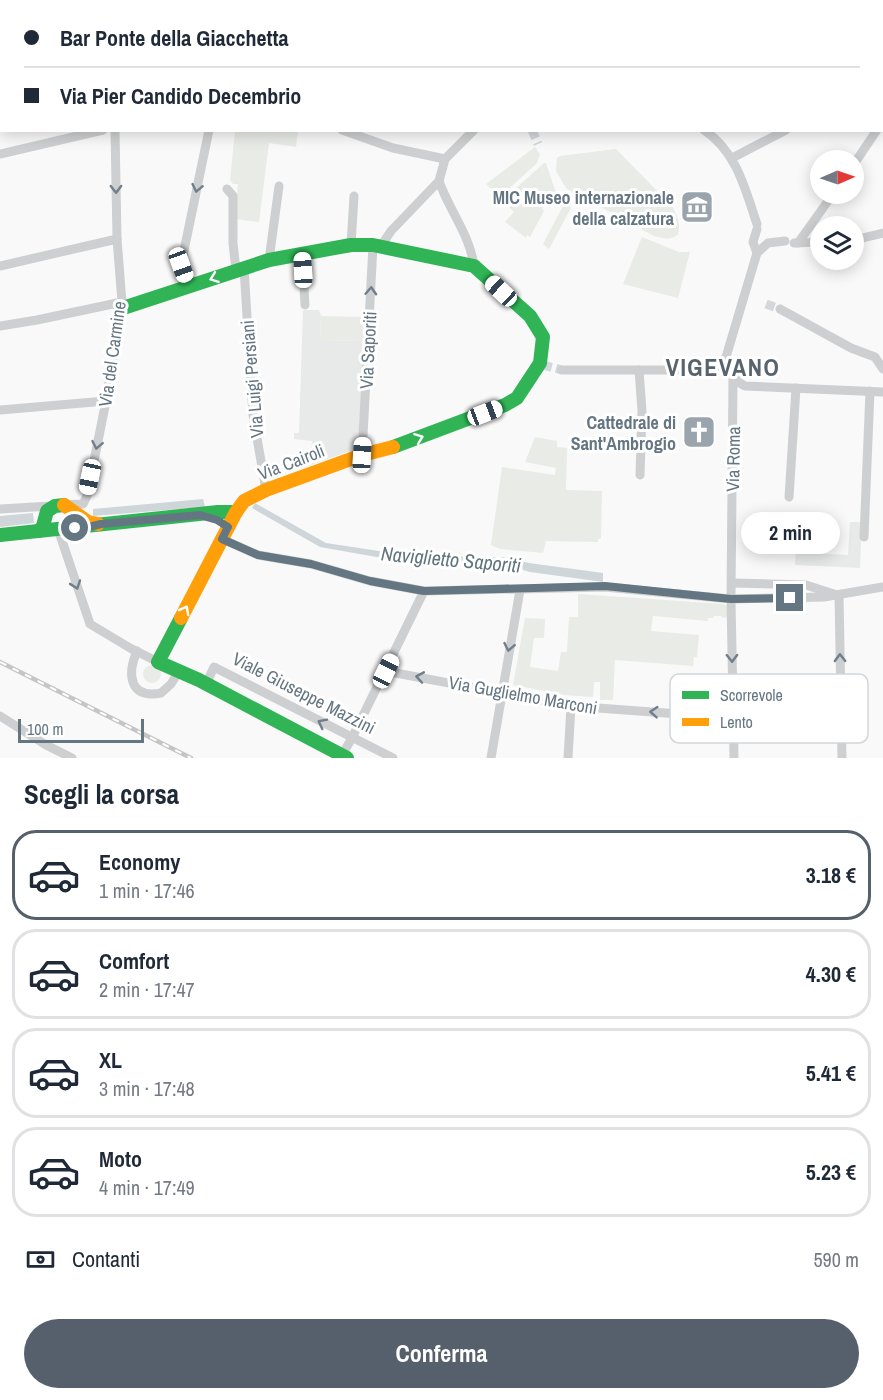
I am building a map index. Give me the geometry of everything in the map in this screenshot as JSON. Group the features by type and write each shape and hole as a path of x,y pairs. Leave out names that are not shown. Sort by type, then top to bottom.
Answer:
{"street":[{"path":"0,154 94,132"},
{"name":"Via del Carmine","path":"80,516 87,496 106,401 121,306 115,132"},
{"path":"189,287 181,265 209,132"},
{"path":"348,132 393,148 445,159"},
{"path":"377,246 439,181 445,159 472,132"},
{"path":"707,132 732,158 742,179 757,226 753,242 757,253"},
{"path":"732,158 782,132"},
{"path":"863,150 876,132"},
{"path":"0,326 121,306 189,287 269,260 351,245 377,246 474,266 473,255 439,181"},
{"path":"269,260 279,186"},
{"name":"Via Luigi Persiani","path":"227,189 233,196 232,243 240,268 253,414 266,490"},
{"path":"351,245 354,196"},
{"path":"792,242 824,204"},
{"path":"864,238 883,233"},
{"path":"0,266 117,239"},
{"path":"562,370 709,370 717,367 726,357 757,253 768,243 810,242"},
{"name":"Via Saporiti","path":"362,455 377,246"},
{"path":"302,253 305,305"},
{"name":"Via Cairoli","path":"240,506 266,490 362,455 405,444 505,405 517,398 542,364 543,338 530,316 474,266"},
{"path":"780,309 842,343 875,357 883,369"},
{"path":"726,357 729,371 742,385 883,392"},
{"path":"639,370 642,411 640,475"},
{"name":"Via Roma","path":"732,674 733,377"},
{"path":"789,497 796,388"},
{"path":"864,537 870,391"},
{"path":"0,410 106,401"},
{"path":"58,506 56,514 58,529 90,624 158,662 240,506"},
{"path":"39,531 44,523 45,512 58,506"},
{"path":"0,509 58,506 88,522 98,524 200,515 240,506"},
{"path":"200,515 217,520 225,533 258,555 311,564 370,581 424,591 605,586 731,599 839,595 883,586"},
{"path":"0,535 58,529 80,516"},
{"path":"732,583 806,585 839,595"},
{"path":"490,758 520,590"},
{"path":"344,757 424,591"},
{"path":"839,595 840,674"},
{"path":"137,651 131,667 131,678 134,685 144,693 161,693 184,674"},
{"name":"Viale Giuseppe Mazzini","path":"158,662 206,684 344,757"},
{"name":"Viale Giuseppe Mazzini","path":"206,684 214,668 393,758"},
{"name":"Via Guglielmo Marconi","path":"386,671 571,706 670,713"},
{"path":"568,758 571,706"},
{"path":"0,716 46,745 72,758"},
{"name":"Via Roma","path":"734,743 734,758"},
{"path":"842,743 842,758"}],"shaded area":[{"path":"235,132 298,132 296,147 269,143 259,222 235,219 238,184 233,184 230,180"},
{"path":"535,147 540,154 537,163 502,195 505,198 546,163 555,190 571,208 549,249 543,244 563,206 548,198 542,209 544,211 530,237 527,235 526,238 505,222 514,212 486,184"},
{"path":"616,149 672,206 679,223 678,234 673,238 654,236 566,188 556,171 557,158 560,156"},
{"path":"642,237 679,252 690,252 678,298 623,284"},
{"path":"303,310 319,310 320,340 364,341 358,448 297,470 294,461 298,459 297,456 311,455 312,441 294,439 294,433 299,433"},
{"path":"321,316 364,317 364,341 320,340"},
{"path":"535,437 557,441 557,447 567,448 566,490 602,491 601,538 598,542 546,541 543,553 500,549 491,545 502,467 555,475 556,468 525,462"},
{"path":"797,520 810,521 808,553 848,555 850,522 862,522 860,568 795,565"},
{"path":"578,594 724,604 729,608 727,617 714,616 708,618 708,621 653,616 651,631 699,635 697,657 694,657 693,666 615,660 613,700 600,700 600,682 594,682 593,697 565,695 513,685 525,618 545,619 544,638 534,638 530,667 558,671 561,652 567,652 569,617 578,617"},
{"path":"152,665 158,668 161,674 158,680 152,683 146,680 143,674 146,668"}],"water":[{"path":"203,499 205,507 93,516 93,509"},
{"name":"Naviglietto Saporiti","path":"255,503 326,543 412,556 498,557 497,564 405,562 320,547 252,508"},
{"path":"33,513 34,523 0,527 0,516"},
{"path":"502,557 603,573 603,582 530,572 501,564"}],"tunnel":[{"path":"533,132 538,144"},
{"path":"766,304 780,309"},
{"path":"543,365 562,370"}],"railway":[{"path":"0,662 191,758"}],"traffic: fast":[{"path":"120,309 269,260 351,245 373,245 474,266 530,316 543,337 540,363 517,398 505,405 393,447"},
{"path":"39,531 43,526 47,511 55,506 64,505"},
{"path":"0,535 236,512"},
{"path":"181,618 158,662 199,680 347,758"}],"traffic: slow":[{"path":"181,618 236,512 244,501 266,490 362,455 393,447"},
{"path":"64,505 88,522 98,524"}],"place":[{"name":"MIC Museo internazionale della calzatura","path":"697,207"},
{"name":"Cattedrale di Sant'Ambrogio","path":"699,432"}],"district":[{"name":"VIGEVANO","path":"723,367"}],"route":[{"path":"75,528 200,515 217,520 228,527 222,539 258,555 311,564 370,581 424,591 605,586 731,599 790,598"}]}
